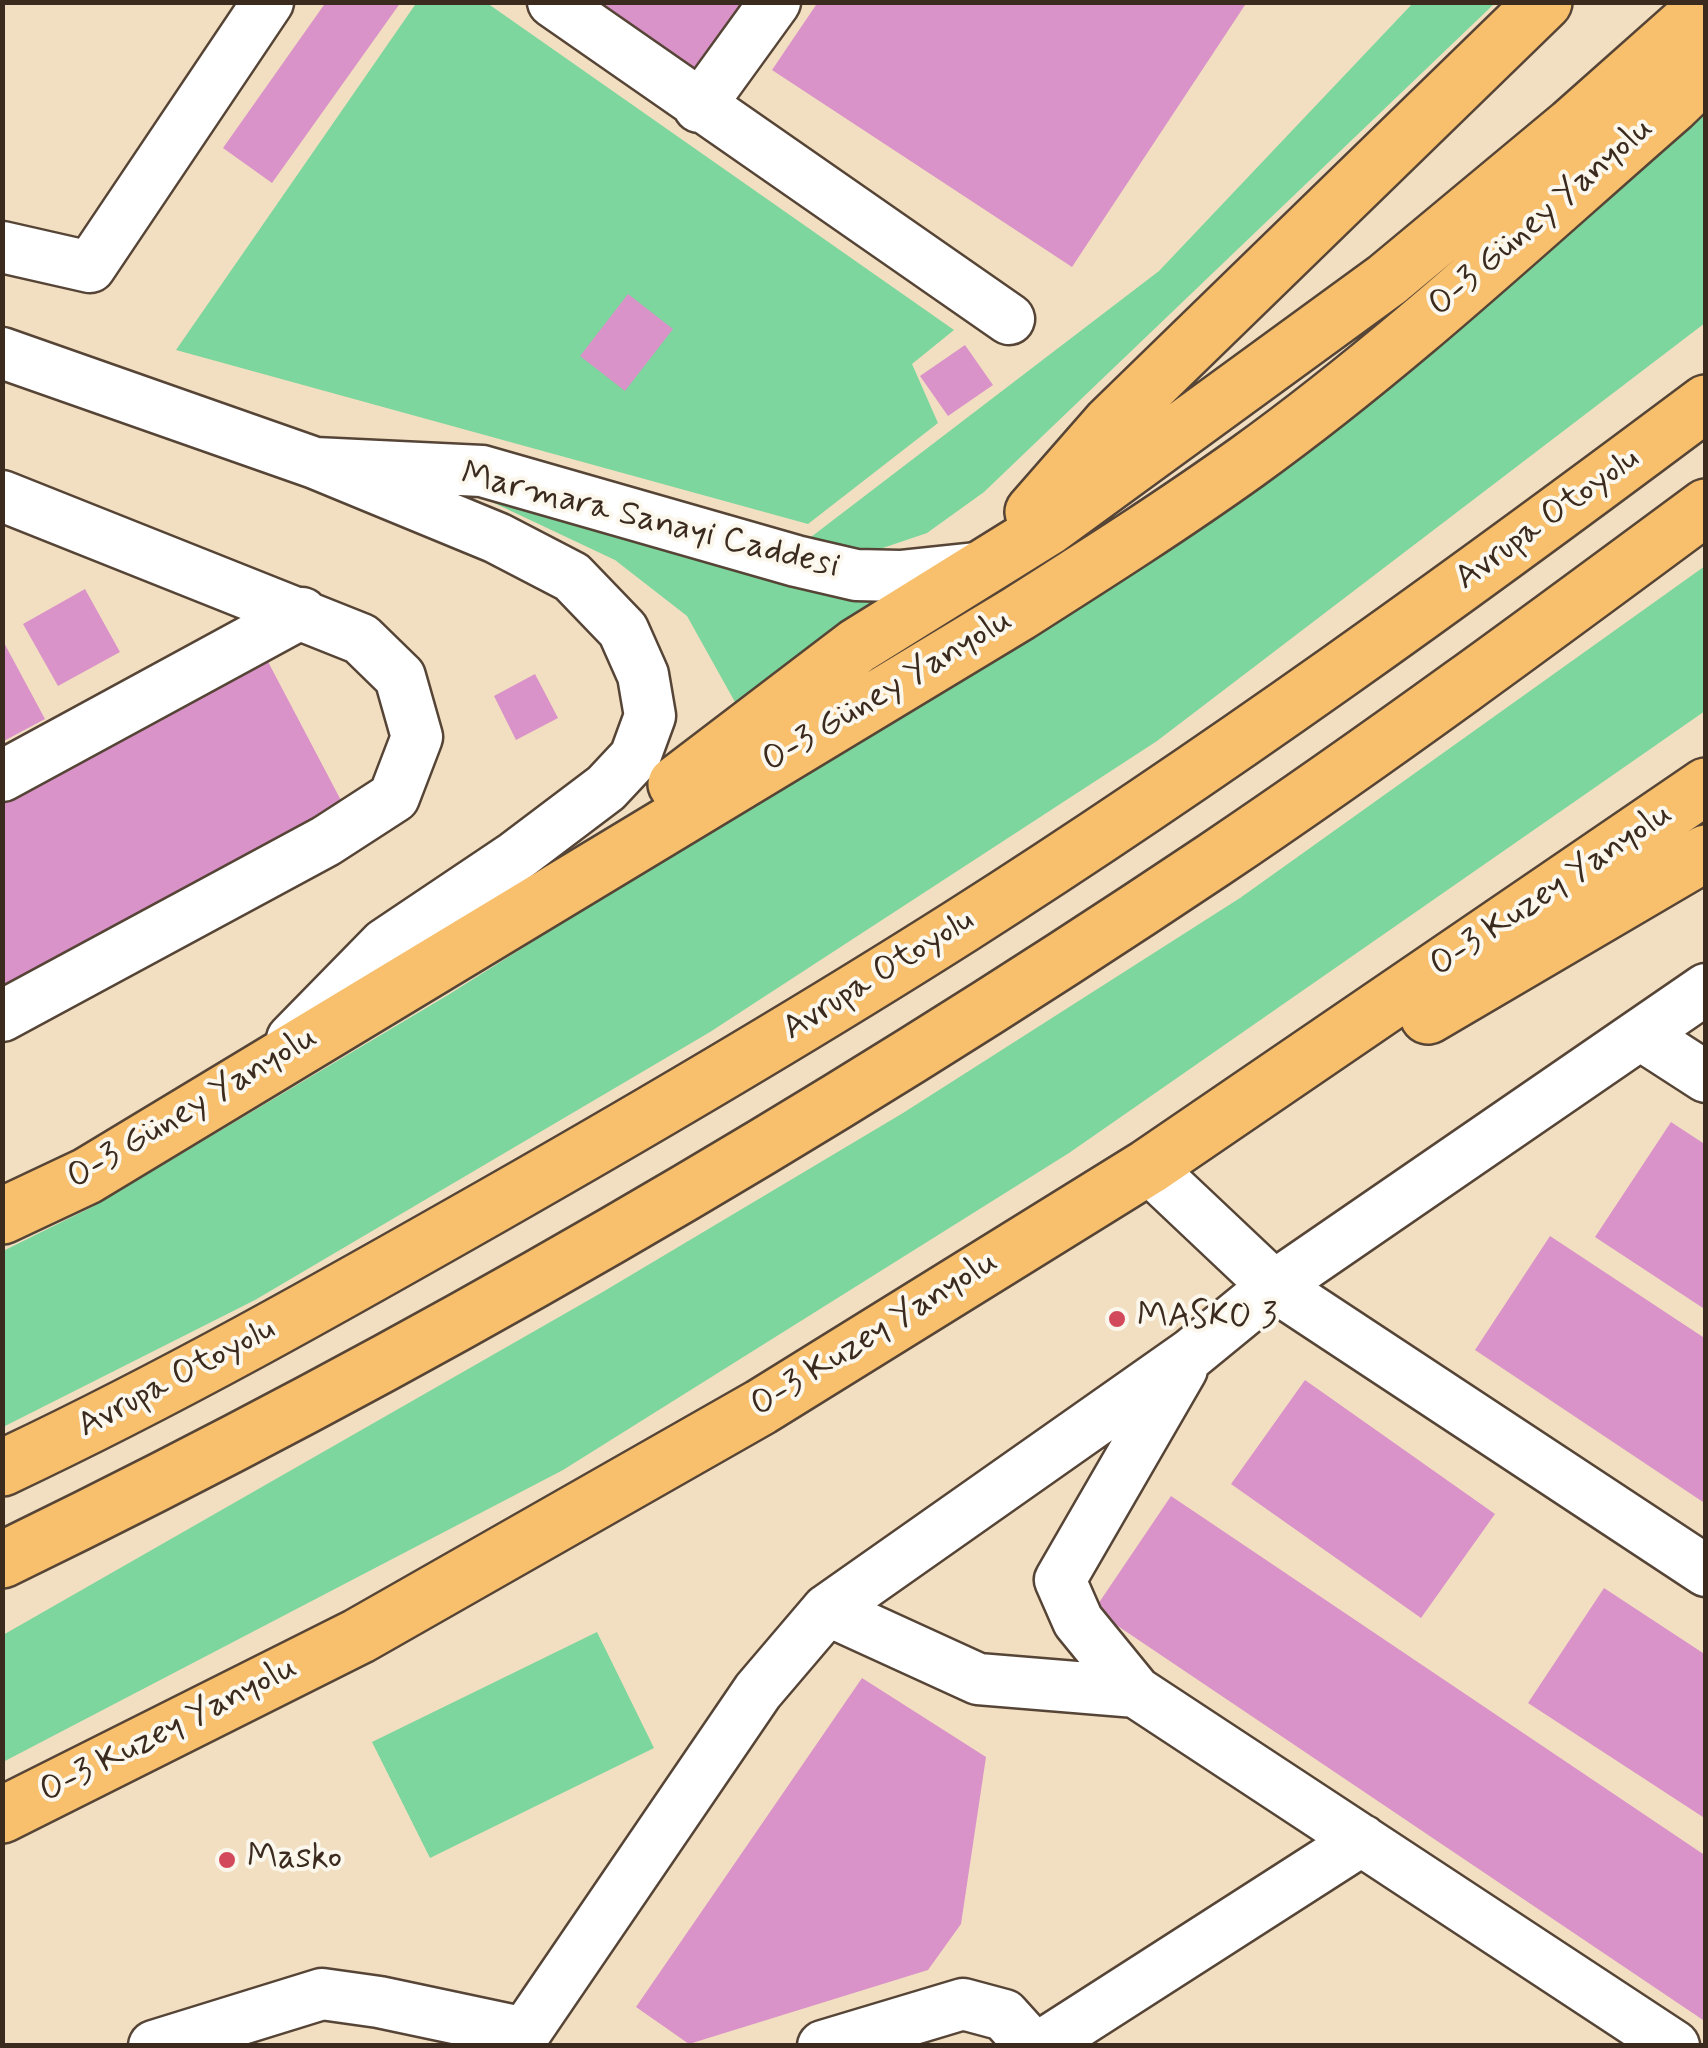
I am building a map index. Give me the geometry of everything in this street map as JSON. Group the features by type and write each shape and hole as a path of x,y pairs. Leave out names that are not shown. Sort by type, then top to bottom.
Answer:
{"main road":[{"path":"985,567 1110,424 1544,2"},
{"path":"581,876 661,795 857,646 1063,516 1387,280 1572,126 1706,7"},
{"name":"O-3 Güney Yanyolu","path":"2,1216 87,1176 1019,614 1249,460 1412,332 1706,72"},
{"name":"Avrupa Otoyolu","path":"2,1468 202,1367 401,1258 581,1155 962,925 1260,727 1482,570 1706,404"},
{"path":"2,1560 233,1445 392,1358 606,1238 852,1092 1216,858 1530,638 1706,507"},
{"name":"O-3 Kuzey Yanyolu","path":"2,1815 359,1636 761,1407 1148,1167 1706,786"},
{"path":"1148,1167 1373,1048 1706,852"}],"street":[{"path":"2,247 90,267 268,2"},
{"path":"553,2 1009,319"},
{"path":"699,107 774,2"},
{"name":"Marmara Sanayi Caddesi","path":"2,354 315,463 497,538 572,576 623,630 643,675 650,716 636,757 606,788 516,856 385,944 264,1067"},
{"name":"Marmara Sanayi Caddesi","path":"315,463 482,471 856,575 900,576 985,567"},
{"path":"2,1016 326,841 394,797 417,736 400,677 361,639 302,613 11,506"},
{"path":"2,776 302,613"},
{"path":"154,2046 322,1994 379,2002 521,2040 758,1691 827,1610 1191,1354 1274,1286 1706,989"},
{"path":"1642,1035 1706,1077"},
{"path":"1148,1167 1274,1286 1706,1571"},
{"path":"1191,1354 1060,1580 1078,1621 1136,1692 1674,2046"},
{"path":"827,1610 978,1679 1136,1692"},
{"path":"1041,2046 1362,1840"},
{"path":"823,2046 963,2004 1004,2015 1032,2046"}],"green space":[{"path":"417,2 487,3 954,330 912,364 938,423 808,524 176,350"},
{"path":"1413,3 1495,3 984,492 927,533 871,552 811,537 1159,271"},
{"path":"1705,111 1705,323 1157,741 710,1032 255,1300 3,1427 3,1251 92,1207 448,995 894,714 1130,575 1369,397"},
{"path":"492,502 879,604 740,711 687,616 615,560"},
{"path":"1705,566 1705,711 1069,1153 563,1470 3,1762 3,1635 601,1293 903,1113 1240,898"},
{"path":"597,1632 654,1748 430,1858 372,1742"}],"building":[{"path":"326,2 401,2 272,183 223,148"},
{"path":"576,2 743,2 689,80"},
{"path":"818,2 1247,2 1072,267 772,70"},
{"path":"628,294 673,329 625,391 580,356"},
{"path":"965,345 993,385 948,416 920,376"},
{"path":"85,589 120,652 58,686 23,624"},
{"path":"2,639 45,719 2,742"},
{"path":"265,656 345,808 2,995 2,799"},
{"path":"535,674 558,718 516,740 494,696"},
{"path":"1671,1122 1706,1145 1706,1310 1595,1237"},
{"path":"1550,1236 1706,1339 1706,1504 1475,1350"},
{"path":"1305,1380 1495,1514 1421,1618 1231,1484"},
{"path":"1171,1496 1706,1856 1706,2022 1094,1610"},
{"path":"1604,1588 1706,1655 1706,1819 1528,1703"},
{"path":"862,1678 986,1757 961,1924 928,1970 689,2044 636,2007"}],"place":[{"name":"MASKO 3","path":"1117,1319"},
{"name":"Masko","path":"227,1860"}]}
